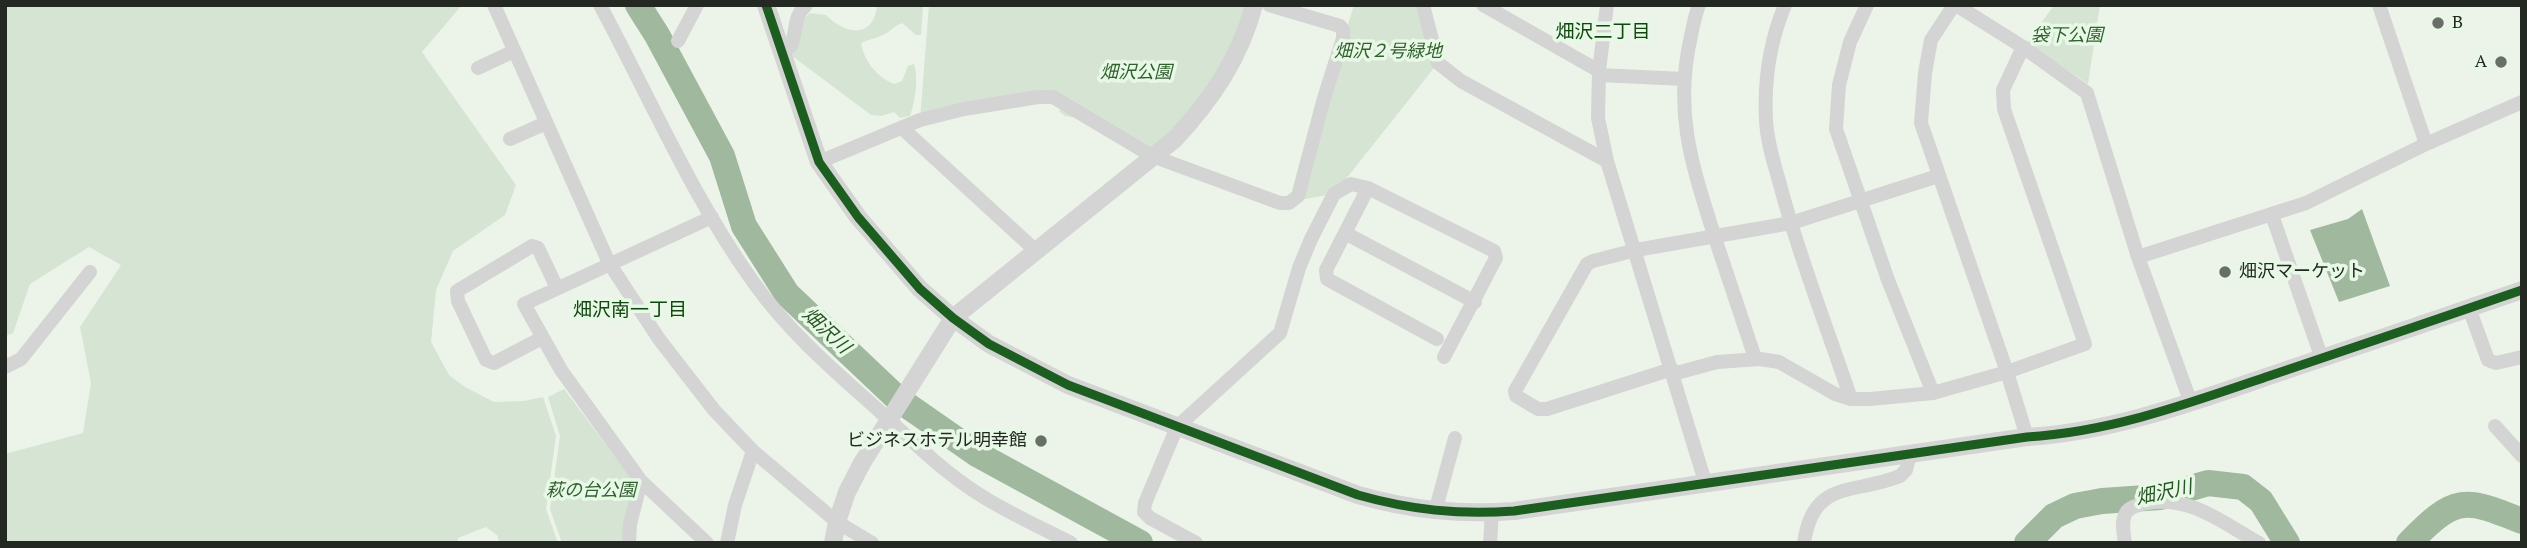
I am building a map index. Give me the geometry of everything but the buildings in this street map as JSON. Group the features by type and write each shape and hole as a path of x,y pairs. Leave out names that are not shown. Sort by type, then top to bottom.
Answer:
{"street":[{"path":"494,5 609,263 659,339 714,410 753,451 837,522 872,543"},
{"path":"600,5 661,127 712,217 753,283 794,333 936,464 979,495 1071,543"},
{"path":"678,41 697,5"},
{"path":"765,5 819,162 858,217 920,289 953,318 989,344 1068,385 1358,495 1392,505 1434,512 1492,512 1706,485 2102,428 2191,403 2522,290"},
{"path":"782,53 791,46 799,11 806,5"},
{"path":"834,543 837,522 847,492 888,420 953,318 1174,139 1198,114 1219,86 1247,32 1254,5"},
{"path":"819,162 920,120 964,109 1053,97 1152,156 1280,203 1294,201 1298,196 1343,30 1340,26 1269,5"},
{"path":"1423,5 1438,63 1461,81 1607,161"},
{"path":"1483,5 1599,73 1684,79"},
{"path":"1607,5 1599,73 1598,118 1607,161 1706,485"},
{"path":"1699,5 1688,50 1683,118 1689,154 1755,358"},
{"path":"1867,5 1850,42 1839,85 1836,129 1888,280 1933,393"},
{"path":"2027,437 1921,123 1931,40 1955,5 2023,47 2087,93 2138,257 2191,403"},
{"path":"2379,5 2426,144"},
{"path":"1782,6 1772,41 1767,73 1766,122 1791,223 1851,399"},
{"path":"1938,176 1791,223 1636,250 1587,264 1515,391 1516,396 1538,410 1547,410 1673,372 1717,362 1755,358 1779,362 1825,389 1851,399 1933,393 2007,372 2085,344 2004,109 2003,90 2023,47"},
{"path":"478,68 514,51"},
{"path":"2138,257 2306,203 2426,144 2522,102"},
{"path":"510,139 546,123"},
{"path":"901,128 1035,250"},
{"path":"1196,543 1150,518 1143,512 1145,503 1177,427 1280,333 1299,268 1334,194 1351,184 1368,188 1494,251 1496,258 1444,356"},
{"path":"1368,188 1326,270 1327,279 1437,339"},
{"path":"2272,215 2322,359"},
{"path":"707,543 641,481 561,369 524,304 712,217"},
{"path":"1345,233 1475,302"},
{"path":"542,338 490,363 486,360 458,300 457,291 533,246 538,248 557,288"},
{"path":"5,367 21,359 90,272"},
{"path":"2469,308 2488,360 2496,363 2522,357"},
{"path":"2495,426 2522,456"},
{"path":"1434,512 1455,438"},
{"path":"727,543 735,505 753,451"},
{"path":"1804,543 1812,512 1824,499 1900,476 1906,470 1910,454"},
{"path":"629,543 641,481"},
{"path":"2125,543 2123,520 2126,512 2134,506 2152,502 2189,503 2259,543"},
{"path":"1490,543 1492,512"}],"green space":[{"path":"5,5 462,5 422,52 516,185 505,215 453,251 436,290 431,342 449,375 494,402 543,397 556,436 546,509 558,543 499,543 498,536 486,527 458,538 457,543 5,543 5,454 83,433 91,383 80,327 121,265 89,247 30,284 13,333 5,336"},
{"path":"877,5 923,5 921,35 916,35 902,23 861,43 872,68 894,84 902,81 908,66 914,64 916,90 910,116 900,118 894,112 881,116 871,115 792,56 802,21 810,13 826,15 841,26 857,30 870,24"},
{"name":"畑沢公園","path":"929,5 1253,5 1210,98 1152,156 1077,118 1065,116 1059,111 1061,109 1038,97 920,120"},
{"name":"畑沢２号緑地","path":"1354,5 1423,5 1438,63 1334,194 1294,201"},
{"name":"袋下公園","path":"2054,5 2100,5 2088,84 2027,43"},
{"name":"萩の台公園","path":"564,389 632,479 622,543 562,543 550,509 560,436 548,397"}],"shaded area":[{"path":"2362,209 2390,286 2339,302 2310,230 2348,219"}],"waterway":[{"name":"畑沢川","path":"638,5 722,156 744,226 787,294 898,399 977,454 1140,543"},
{"name":"畑沢川","path":"2027,543 2054,516 2075,506 2102,501 2160,497 2208,483 2243,487 2261,501 2287,543"},
{"name":"畑沢川","path":"2409,543 2438,516 2461,505 2486,508 2522,521"}],"cycle path":[{"path":"766,5 819,162 858,217 920,289 953,318 989,344 1068,385 1358,495 1416,508 1454,512 1514,511 2120,423 2180,406 2522,290"}],"place":[{"name":"B","path":"2438,23"},
{"name":"A","path":"2501,62"},
{"name":"畑沢マーケット","path":"2225,272"},
{"name":"ビジネスホテル明幸館","path":"1041,441"}],"district":[{"name":"畑沢二丁目","path":"1603,33"},
{"name":"畑沢南一丁目","path":"630,311"}]}
